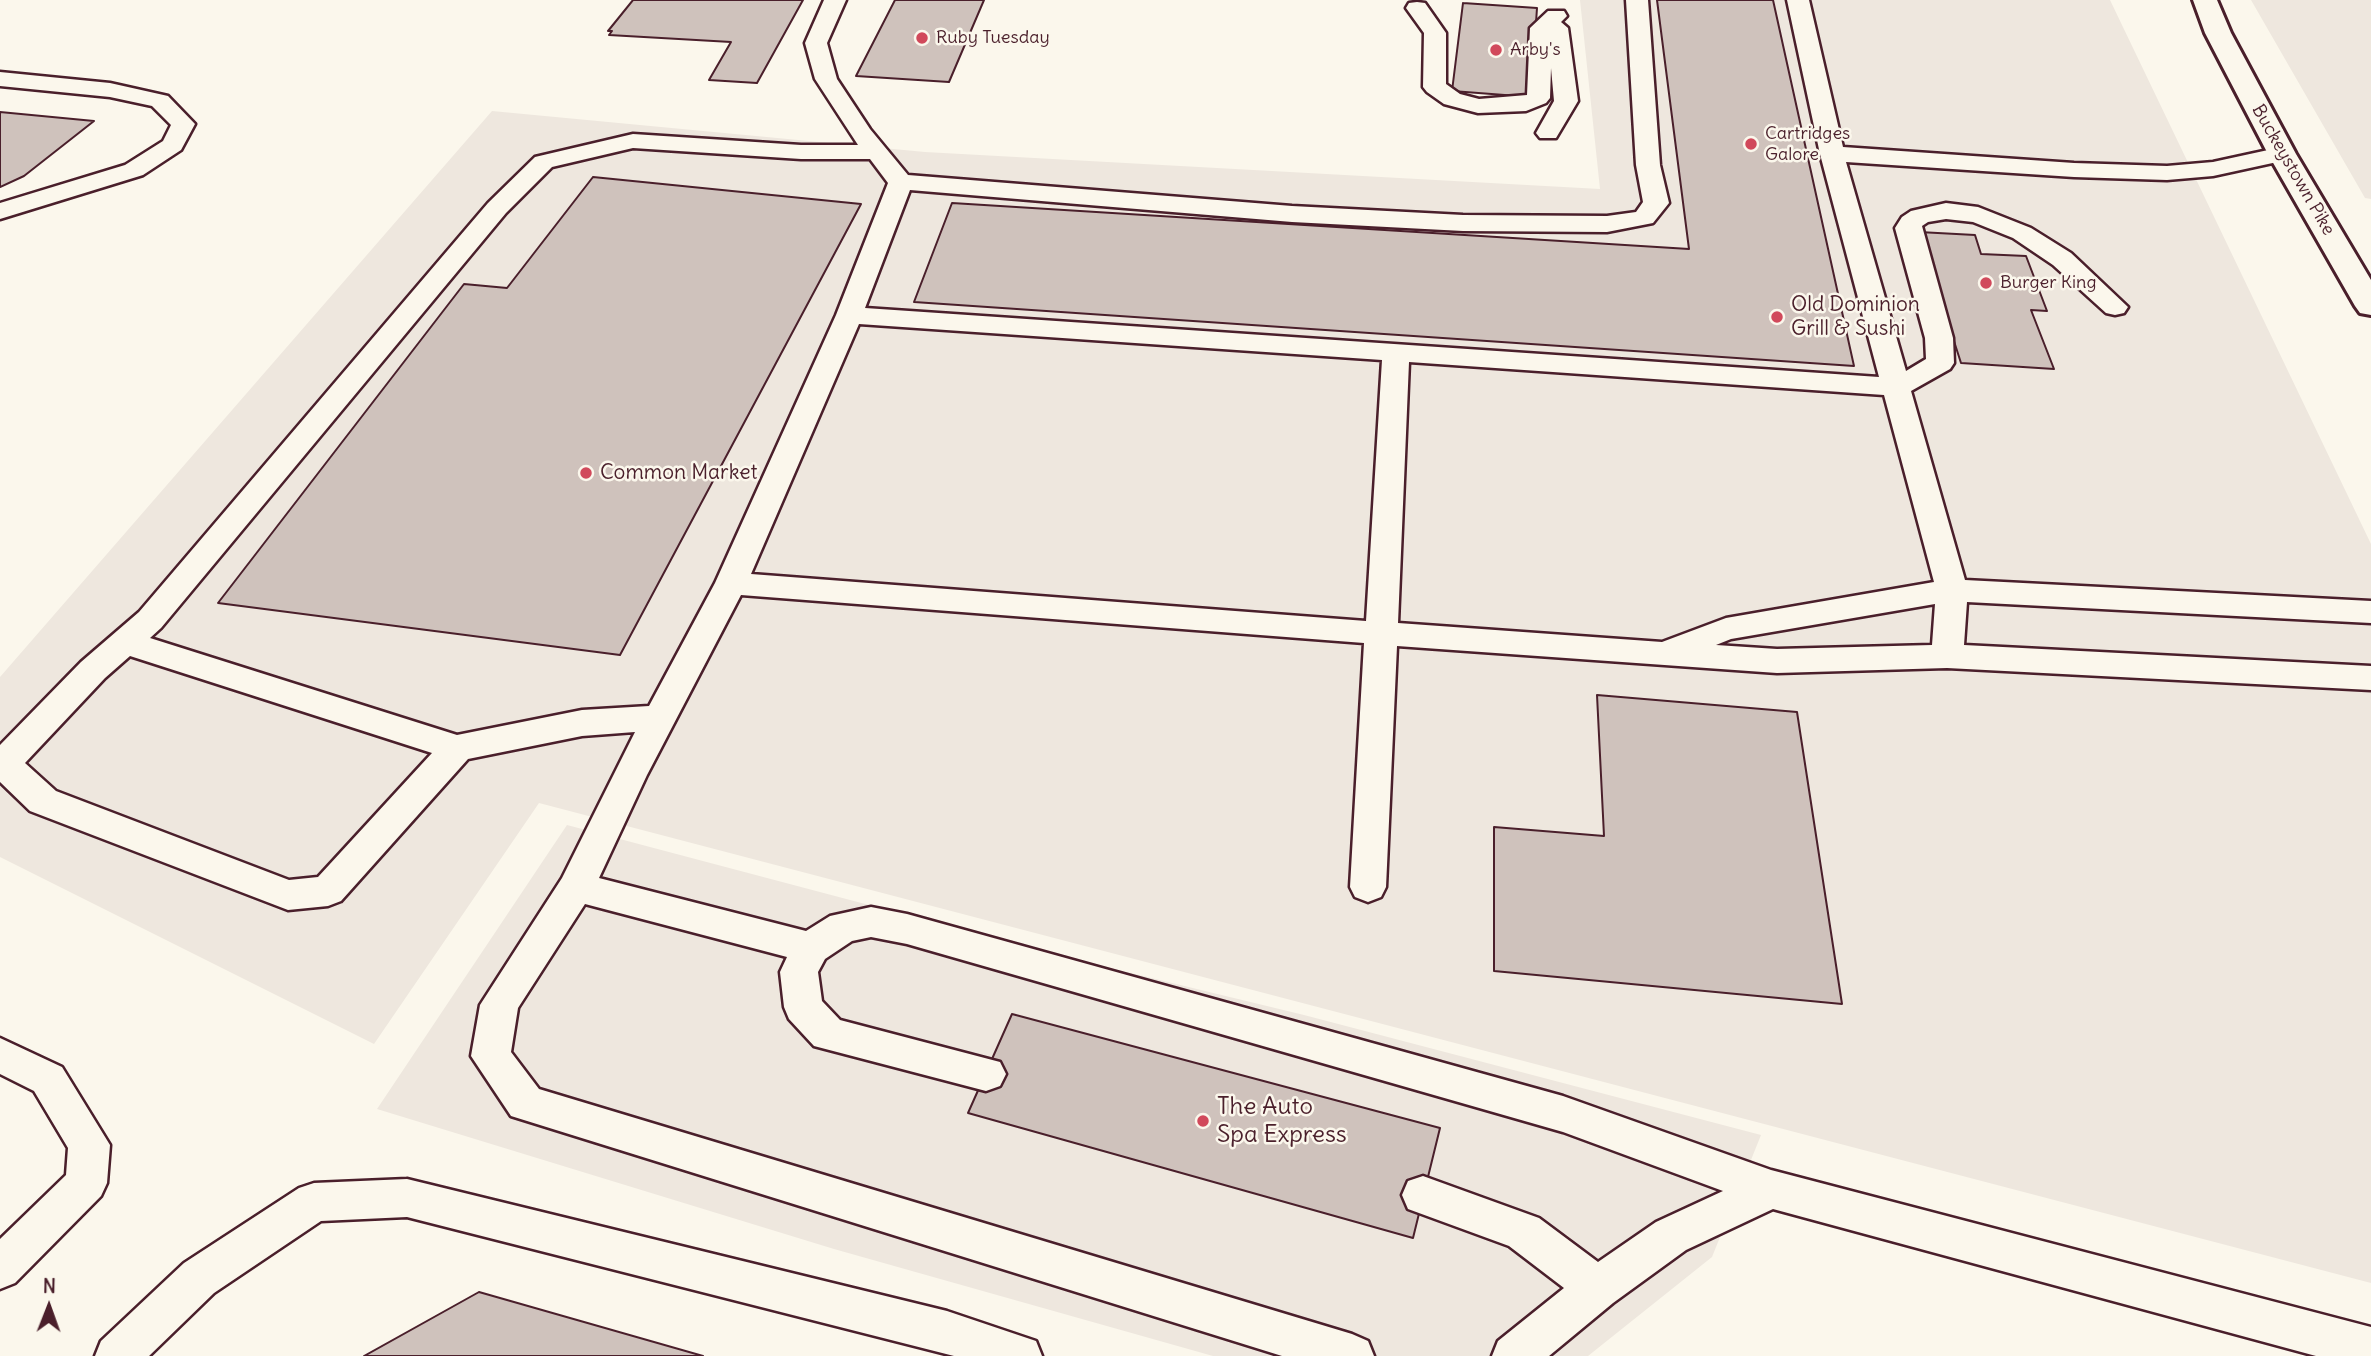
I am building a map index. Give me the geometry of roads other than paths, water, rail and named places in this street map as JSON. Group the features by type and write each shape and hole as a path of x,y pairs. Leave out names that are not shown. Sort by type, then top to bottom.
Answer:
{"main road":[{"name":"Buckeystown Pike","path":"2184,0 2218,33"},
{"name":"Buckeystown Pike","path":"2205,0 2218,33 2282,153 2361,270 2371,306"}],"lane":[{"path":"835,0 816,43 826,79 901,182 1292,214 1462,223 1607,224 1644,218 1656,203 1648,164 1637,0"},
{"path":"1798,0 1832,154 1952,590 1947,656"},
{"path":"1417,8 1435,33 1435,87 1452,99 1478,106 1526,104 1538,98 1541,28 1555,8"},
{"path":"1548,133 1566,101 1555,8"},
{"path":"0,79 110,90 160,100 183,124 173,145 134,170 0,211"},
{"path":"457,748 328,891 288,895 43,800 3,764 93,670 150,620 497,208 544,162 633,141 801,152 877,152"},
{"path":"1832,154 2074,170 2190,171 2213,169 2282,153"},
{"path":"901,182 849,315 731,583 576,887 499,1005 491,1056 526,1103 1352,1356"},
{"path":"849,315 1396,355 1897,387 1940,363 1939,338 1908,229 1911,222 1930,212 1946,211 1978,215 2022,233 2062,259 2115,307"},
{"path":"1368,887 1396,355"},
{"path":"731,583 1777,661 1947,656 2371,678"},
{"path":"1664,653 1726,629 1952,590 2371,612"},
{"path":"125,642 457,748 582,723 660,718"},
{"path":"576,887 811,948"},
{"path":"986,1074 828,1034 803,1007 799,972 811,948 843,927 870,922 907,929 1563,1114 1771,1189 2371,1349"},
{"path":"0,1055 48,1079 89,1145 86,1183 0,1269"},
{"path":"1514,1356 1598,1289 1671,1236 1771,1189"},
{"path":"1423,1195 1524,1232 1598,1289"},
{"path":"117,1356 199,1278 314,1202 407,1198 947,1332 1020,1356"}],"place":[{"name":"Ruby Tuesday","path":"922,38"},
{"name":"Arby's","path":"1496,50"},
{"name":"Cartridges Galore","path":"1751,144"},
{"name":"Burger King","path":"1986,283"},
{"name":"Old Dominion Grill & Sushi","path":"1777,317"},
{"name":"Common Market","path":"586,473"},
{"name":"The Auto Spa Express","path":"1203,1121"}]}
